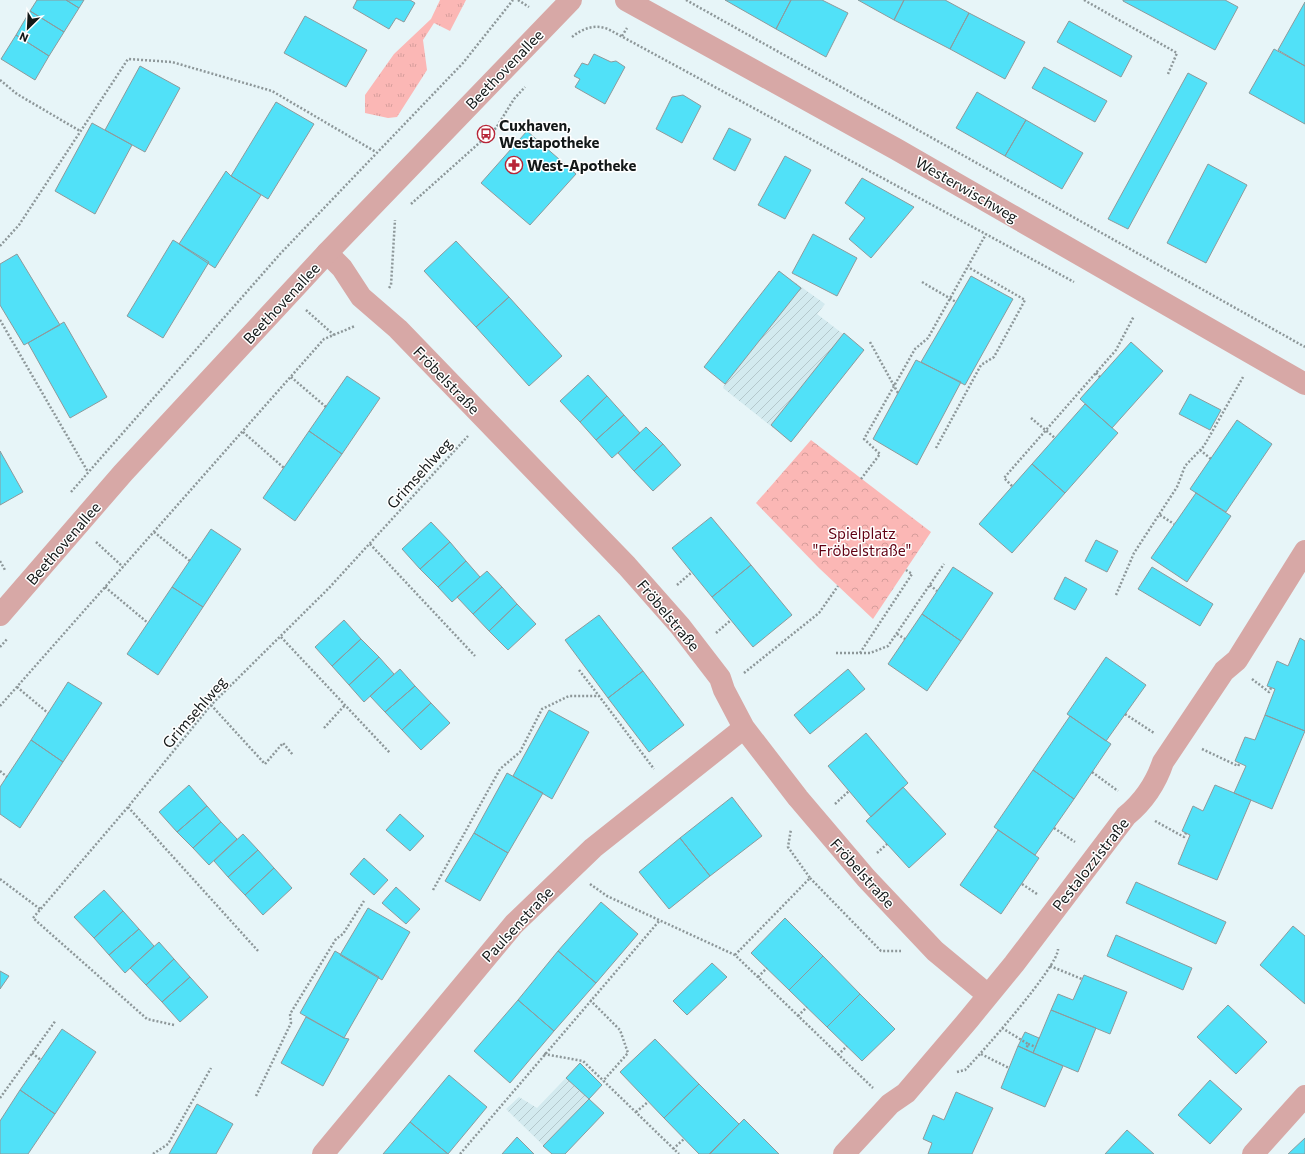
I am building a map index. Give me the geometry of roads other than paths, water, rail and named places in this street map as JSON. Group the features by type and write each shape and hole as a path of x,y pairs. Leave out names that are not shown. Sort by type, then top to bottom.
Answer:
{"street":[{"name":"Beethovenallee","path":"0,615 123,473 327,253 571,0"},
{"name":"Westerwischweg","path":"626,0 896,149 1305,384"},
{"name":"Fröbelstraße","path":"327,253 342,268 361,297 398,329 627,566 680,626 720,678 724,690 744,728 798,798 866,878 935,951 988,995"},
{"name":"Pestalozzistraße","path":"844,1154 890,1104 906,1093 1014,964 1126,816 1139,805 1159,775 1163,762 1224,671 1237,660 1305,550"},
{"name":"Paulsenstraße","path":"323,1154 514,924 593,848 744,728"},
{"path":"1253,1154 1305,1096"}],"place":[{"name":"Cuxhaven, Westapotheke","path":"486,134"},
{"name":"West-Apotheke","path":"514,165"}],"park label":[{"name":"Spielplatz \"Fröbelstraße\"","path":"862,542"}]}
